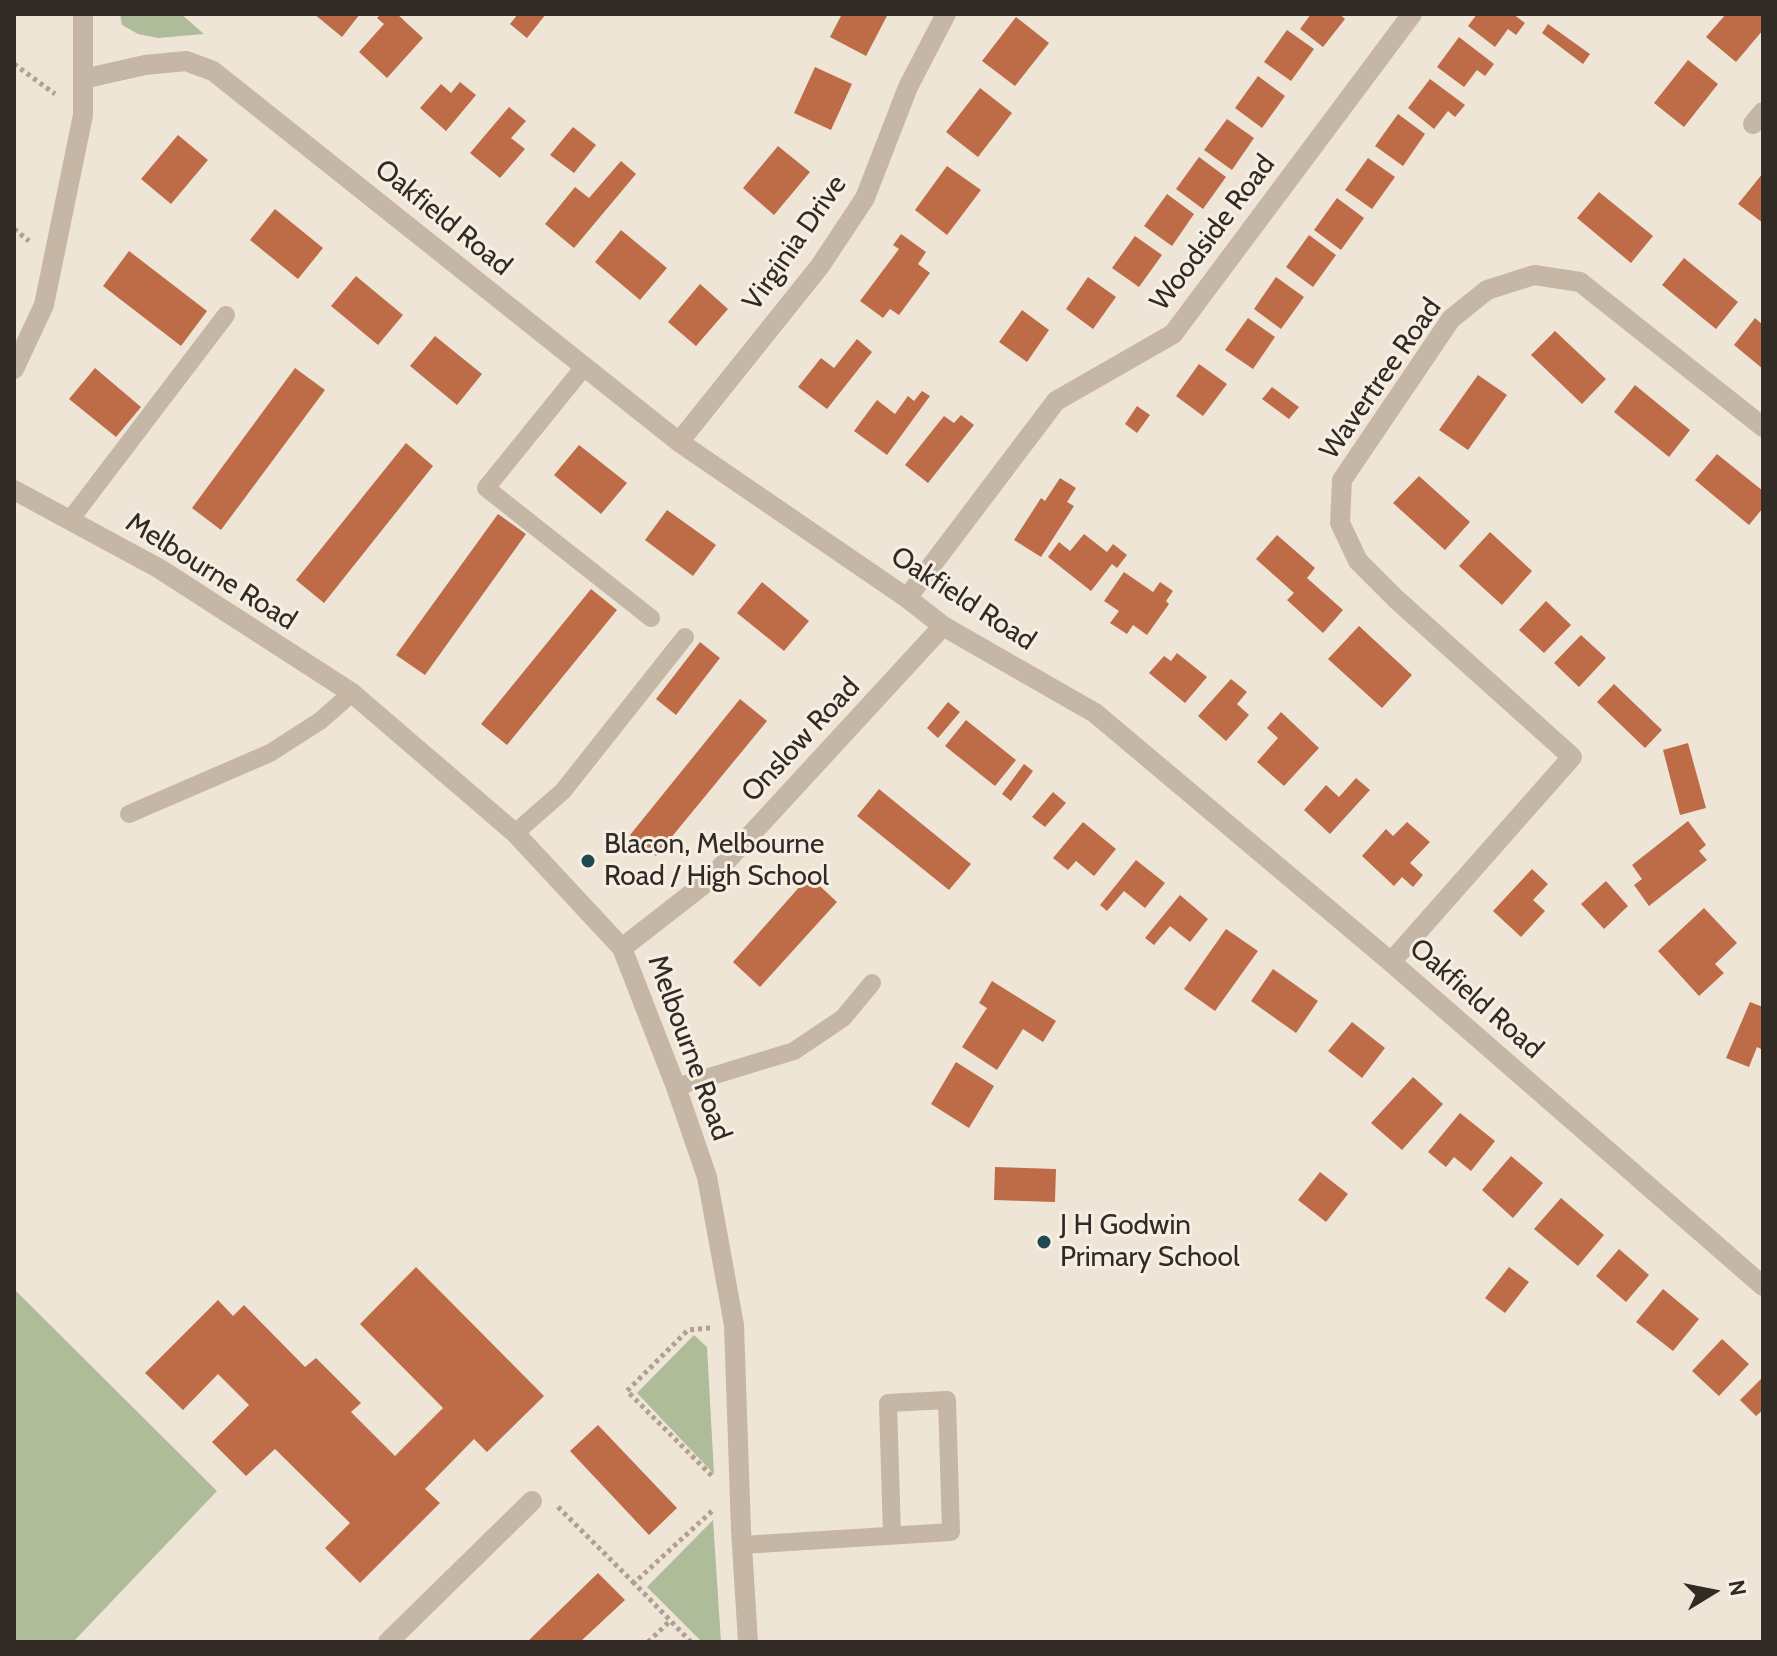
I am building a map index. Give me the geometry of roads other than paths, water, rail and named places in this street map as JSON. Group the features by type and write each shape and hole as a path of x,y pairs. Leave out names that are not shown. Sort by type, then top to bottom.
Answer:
{"street":[{"path":"14,369 44,305 83,115 83,14"},
{"name":"Virginia Drive","path":"679,442 820,266 865,198 908,87 946,14"},
{"name":"Woodside Road","path":"907,598 1056,401 1173,334 1412,14"},
{"name":"Oakfield Road","path":"83,79 145,65 186,61 213,71 679,442 943,626 1095,713 1391,962 1763,1286"},
{"name":"Wavertree Road","path":"1391,962 1572,757 1358,561 1340,523 1342,480 1451,319 1487,290 1534,275 1580,282 1763,427"},
{"name":"Melbourne Road","path":"14,490 160,569 352,693 515,833 622,948 707,1177 734,1325 735,1499 742,1545 748,1642"},
{"name":"Onslow Road","path":"622,948 708,881 943,626"},
{"path":"388,1642 532,1501"}],"lane":[{"path":"70,520 226,315"},
{"path":"584,367 486,488 651,618"},
{"path":"515,833 563,791 685,637"},
{"path":"129,814 270,753 320,721 352,693"},
{"path":"676,1087 794,1051 843,1018 872,983"},
{"path":"742,1545 951,1532 947,1400 888,1403 892,1535"}],"place":[{"name":"Blacon, Melbourne Road / High School","path":"588,861"},
{"name":"J H Godwin Primary School","path":"1044,1242"}]}
